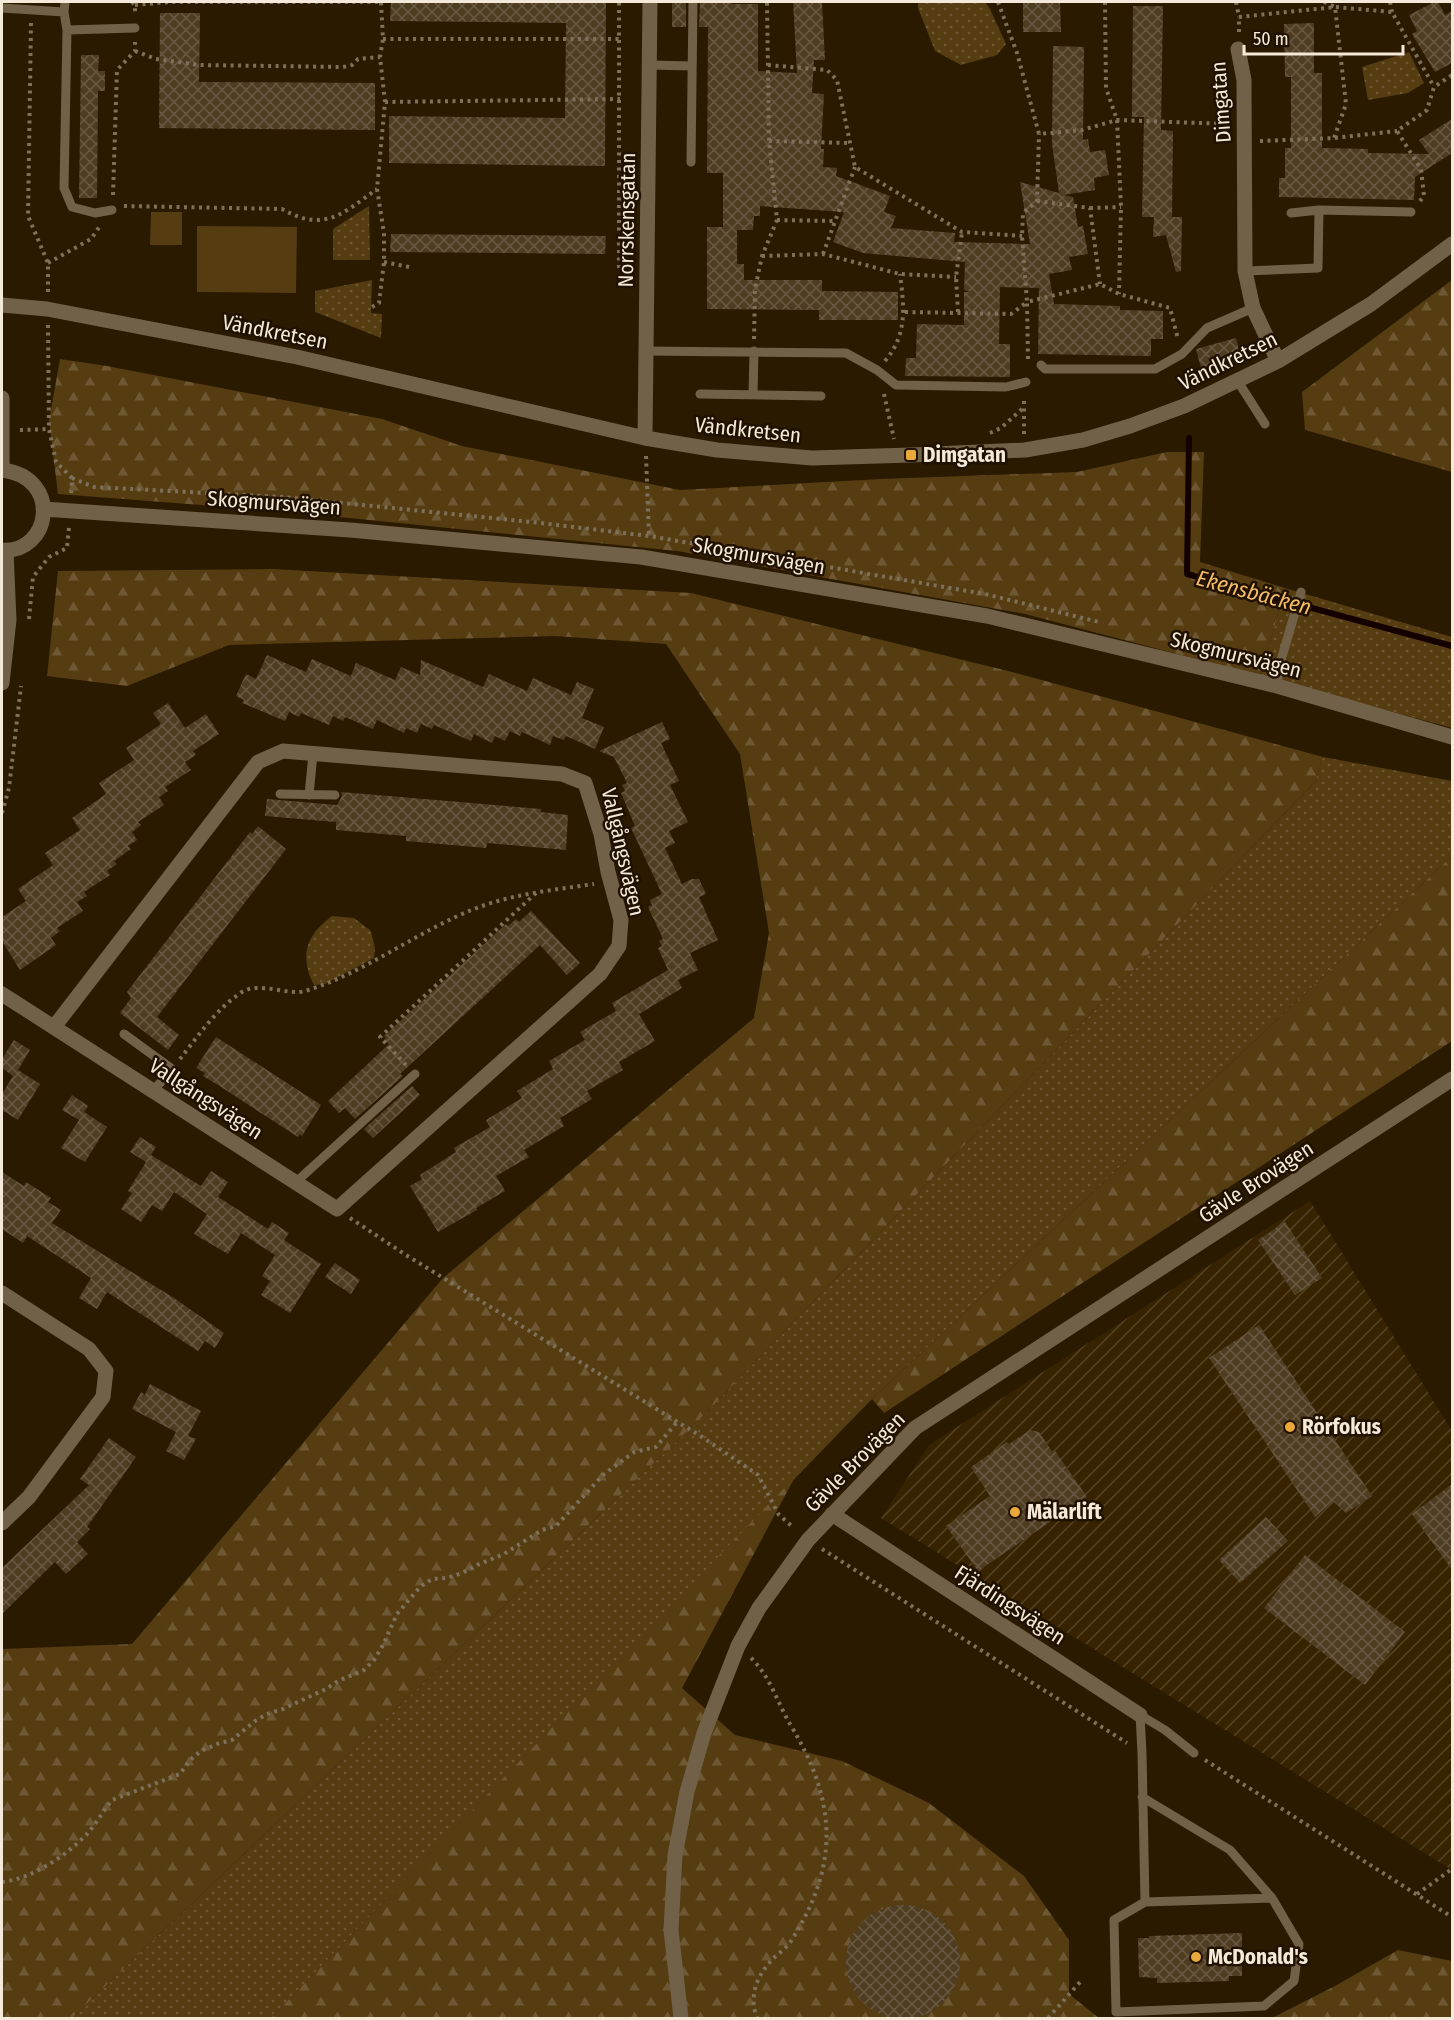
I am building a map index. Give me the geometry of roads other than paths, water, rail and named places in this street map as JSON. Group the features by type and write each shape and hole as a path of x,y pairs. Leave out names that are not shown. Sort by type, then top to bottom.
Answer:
{"street":[{"name":"Norrskensgatan","path":"645,438 650,2"},
{"name":"Dimgatan","path":"1238,49 1244,80 1245,272 1253,308 1278,361"},
{"name":"Vändkretsen","path":"2,305 47,309 297,357 645,438 717,450 812,458 1025,450 1083,440 1130,426 1184,406 1278,361 1371,304 1452,244"},
{"path":"2,398 2,470 14,471 35,485 41,496 43,509 42,522 28,542 17,548 4,550 9,620 2,679"},
{"name":"Skogmursvägen","path":"43,509 350,530 641,557 987,616 1277,686 1452,737"},
{"name":"Vallgångsvägen","path":"2,994 337,1209 600,974 619,946 621,920 601,834 585,783 562,774 282,751 258,762 54,1027"},
{"name":"Gävle Brovägen","path":"681,2019 671,1930 675,1855 687,1792 704,1733 738,1646 759,1608 808,1540 915,1428 1452,1078"},
{"path":"2,1293 89,1349 106,1371 103,1397 29,1497 2,1523"},
{"name":"Fjärdingsvägen","path":"832,1514 1140,1715"}],"lane":[{"path":"691,162 693,2"},
{"path":"2,8 32,11 64,7 67,30 64,188 72,207 95,213 112,210"},
{"path":"67,30 135,28"},
{"path":"650,65 692,66"},
{"path":"1245,272 1318,267 1319,210"},
{"path":"1291,213 1319,210 1411,212"},
{"path":"1041,365 1045,369 1155,369 1182,354 1207,328 1253,308"},
{"path":"646,351 846,353 877,370 896,385 1006,387 1026,382"},
{"path":"753,395 754,351"},
{"path":"1236,380 1264,424"},
{"path":"700,394 821,396"},
{"path":"1277,686 1279,667 1301,592"},
{"path":"309,795 313,754"},
{"path":"280,794 335,795"},
{"path":"124,1034 172,1069 153,1091"},
{"path":"296,1182 415,1074"},
{"path":"1140,1715 1143,1753 1145,1902"},
{"name":"Fjärdingsvägen","path":"1140,1715 1165,1730 1194,1754"},
{"path":"1142,1797 1230,1850 1272,1898 1299,1944 1294,1982 1264,2006 1116,2012 1114,1920 1145,1902 1272,1898"}],"waterway":[{"name":"Ekensbäcken","path":"1189,438 1187,574 1452,646"}],"place":[{"name":"Dimgatan","path":"911,455"},
{"name":"Rörfokus","path":"1290,1427"},
{"name":"Mälarlift","path":"1015,1512"},
{"name":"McDonald's","path":"1196,1957"}]}
